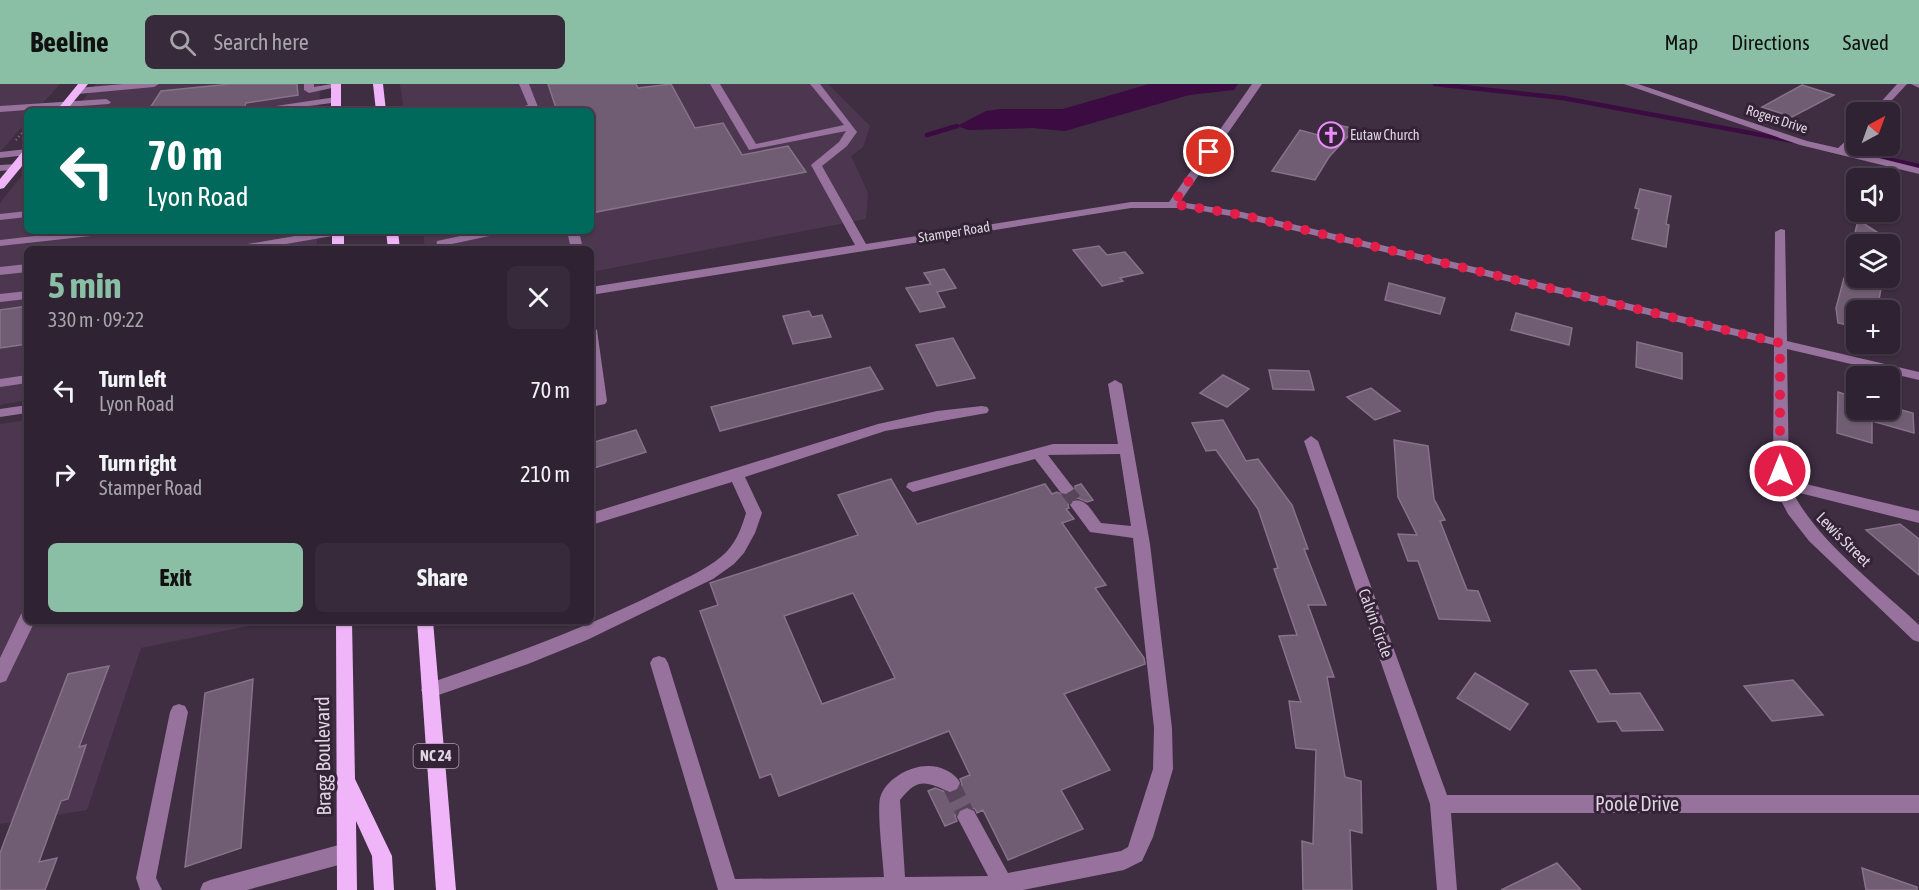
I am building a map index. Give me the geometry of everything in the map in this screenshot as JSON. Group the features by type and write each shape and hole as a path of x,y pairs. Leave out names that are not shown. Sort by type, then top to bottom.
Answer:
{"main road":[{"path":"378,84 381,108"},
{"path":"336,85 336,108"},
{"path":"63,108 81,88"},
{"path":"0,186 24,157"},
{"name":"Bragg Boulevard","path":"344,624 347,890"},
{"name":"NC 24","path":"425,624 446,890"},
{"path":"347,781 382,856 384,890"}],"street":[{"path":"81,88 154,84"},
{"path":"309,84 309,90 336,85"},
{"path":"524,84 533,108"},
{"path":"716,84 753,148 850,128"},
{"path":"815,84 852,132 843,144 816,165 862,247"},
{"path":"1173,204 1257,84"},
{"name":"Rogers Drive","path":"1629,84 1839,153 1919,171"},
{"path":"1885,102 1902,84"},
{"path":"283,108 336,100"},
{"path":"63,108 106,102"},
{"path":"0,109 24,109"},
{"path":"0,117 24,114"},
{"path":"1839,153 1846,146"},
{"path":"0,155 24,153"},
{"path":"0,168 16,167"},
{"name":"Stamper Road","path":"594,291 1131,205 1173,204 1242,215 1919,376"},
{"path":"0,217 24,210"},
{"name":"Lewis Street","path":"1781,232 1780,471 1782,484 1796,514 1815,537 1919,635"},
{"path":"0,243 82,234"},
{"path":"262,246 323,234"},
{"path":"442,246 441,243 484,234"},
{"path":"0,271 24,268"},
{"path":"0,298 24,295"},
{"path":"594,354 600,401 594,402"},
{"path":"0,383 24,379"},
{"path":"660,663 728,890 1003,884 1124,860 1135,854 1143,837 1163,769 1163,728 1140,534 1115,384"},
{"path":"0,413 24,409"},
{"path":"594,518 883,427 982,410"},
{"name":"Calvin Circle","path":"1311,441 1440,804"},
{"path":"913,487 1053,449 1126,449"},
{"path":"1038,453 1066,489"},
{"path":"430,690 507,666 558,646 646,606 727,561 746,539 754,513 736,475"},
{"path":"1782,484 1919,517"},
{"path":"1078,505 1096,528 1140,534"},
{"path":"0,676 25,624"},
{"path":"152,890 146,878 179,712"},
{"path":"895,887 890,798 897,787 908,778 921,774 942,776 950,783"},
{"path":"1440,804 1446,890"},
{"name":"Poole Drive","path":"1440,804 1919,804"},
{"path":"967,817 1003,884"},
{"path":"210,890 346,854"}],"shaded area":[{"path":"0,84 60,84 39,108 24,108 24,124 0,152"},
{"path":"96,84 320,84 319,108 76,108"},
{"path":"400,84 828,84 870,126 863,147 851,156 868,193 866,219 594,271 594,246 425,246 423,234 594,234 594,108 404,108"},
{"path":"1149,84 1238,84 1234,90 1189,95 1065,131 1033,128 968,130 957,126 986,111 1063,109"},
{"path":"24,173 24,234 317,234 317,246 24,246 24,401 0,405 0,203"},
{"path":"24,420 24,624 258,624 141,648 87,810 0,824 0,424"}],"building":[{"path":"230,84 297,84 298,95 246,103 244,108 150,108 161,91"},
{"path":"548,84 636,84 638,88 671,84 695,128 723,123 742,155 788,146 806,172 594,212 594,108 556,108"},
{"path":"1802,85 1834,95 1792,117 1762,107"},
{"path":"1330,123 1355,129 1329,157 1315,180 1272,171 1300,130 1318,135"},
{"path":"1640,189 1671,196 1666,224 1669,225 1666,247 1632,239 1639,209 1635,208"},
{"path":"1858,222 1861,222 1880,234 1855,234"},
{"path":"1099,246 1107,255 1125,252 1143,273 1120,278 1123,281 1102,286 1073,250"},
{"path":"944,269 956,288 937,292 945,307 920,312 906,288 931,284 924,273"},
{"path":"1844,278 1846,278 1846,288 1881,288 1879,300 1846,300 1846,325 1838,323 1836,308"},
{"path":"1389,283 1445,298 1440,314 1385,300"},
{"path":"24,306 24,344 0,348 0,310"},
{"path":"809,311 812,317 822,315 831,337 793,344 783,316"},
{"path":"1516,313 1572,328 1569,345 1511,330"},
{"path":"953,338 975,378 937,386 916,345"},
{"path":"1637,342 1682,353 1682,379 1636,367"},
{"path":"870,367 883,389 720,431 711,407"},
{"path":"1269,370 1309,371 1314,390 1273,389"},
{"path":"1223,375 1249,389 1227,407 1200,393"},
{"path":"1371,388 1400,411 1375,420 1347,397"},
{"path":"1838,392 1846,395 1846,420 1900,420 1900,410 1913,413 1914,433 1872,421 1872,443 1837,433"},
{"path":"1223,420 1246,461 1258,459 1292,505 1308,549 1304,549 1326,605 1308,605 1334,677 1327,677 1345,777 1361,781 1362,833 1350,830 1352,890 1303,890 1302,841 1313,844 1316,750 1296,748 1289,701 1301,702 1279,636 1297,635 1274,569 1278,568 1258,509 1216,450 1206,451 1192,423"},
{"path":"636,430 646,452 594,468 594,442"},
{"path":"1394,440 1428,446 1434,499 1445,520 1440,521 1467,590 1478,591 1490,621 1439,619 1418,561 1408,561 1398,534 1417,535 1398,497"},
{"path":"891,479 917,524 1045,484 1052,494 1057,492 1066,496 1075,491 1075,486 1081,484 1093,500 1087,502 1078,498 1071,500 1069,508 1066,509 1074,519 1062,523 1106,585 1095,588 1144,658 1145,664 1064,694 1110,770 1061,790 1083,829 1008,860 983,810 977,813 975,809 966,806 958,810 955,816 957,821 945,826 928,791 935,788 951,794 959,790 962,784 960,779 970,775 949,731 779,796 771,774 760,778 700,611 718,605 710,583 858,535 838,495","holes":["853,593 895,678 822,704 784,616"]},
{"path":"1900,524 1919,539 1919,575 1866,530"},
{"path":"109,666 79,747 86,745 68,799 61,801 39,862 57,858 45,890 0,890 0,853 68,674"},
{"path":"1596,670 1610,694 1640,693 1663,730 1622,731 1616,721 1598,722 1570,671"},
{"path":"1475,673 1528,704 1510,730 1457,698"},
{"path":"253,679 241,848 185,867 205,693"},
{"path":"1793,680 1823,715 1772,721 1744,686"},
{"path":"1557,863 1581,890 1501,890"},
{"path":"1862,868 1917,887 1917,890 1866,890"}],"waterway":[{"path":"1435,84 1563,98 1793,141"},
{"path":"927,135 957,126"},
{"path":"1840,149 1919,166"}],"tunnel":[{"path":"1066,489 1078,505"},
{"path":"950,783 967,817"}],"place":[{"name":"Eutaw Church","path":"1331,135"}],"route":[{"path":"1209,152 1173,204 1242,215 1780,343 1780,471"}]}
